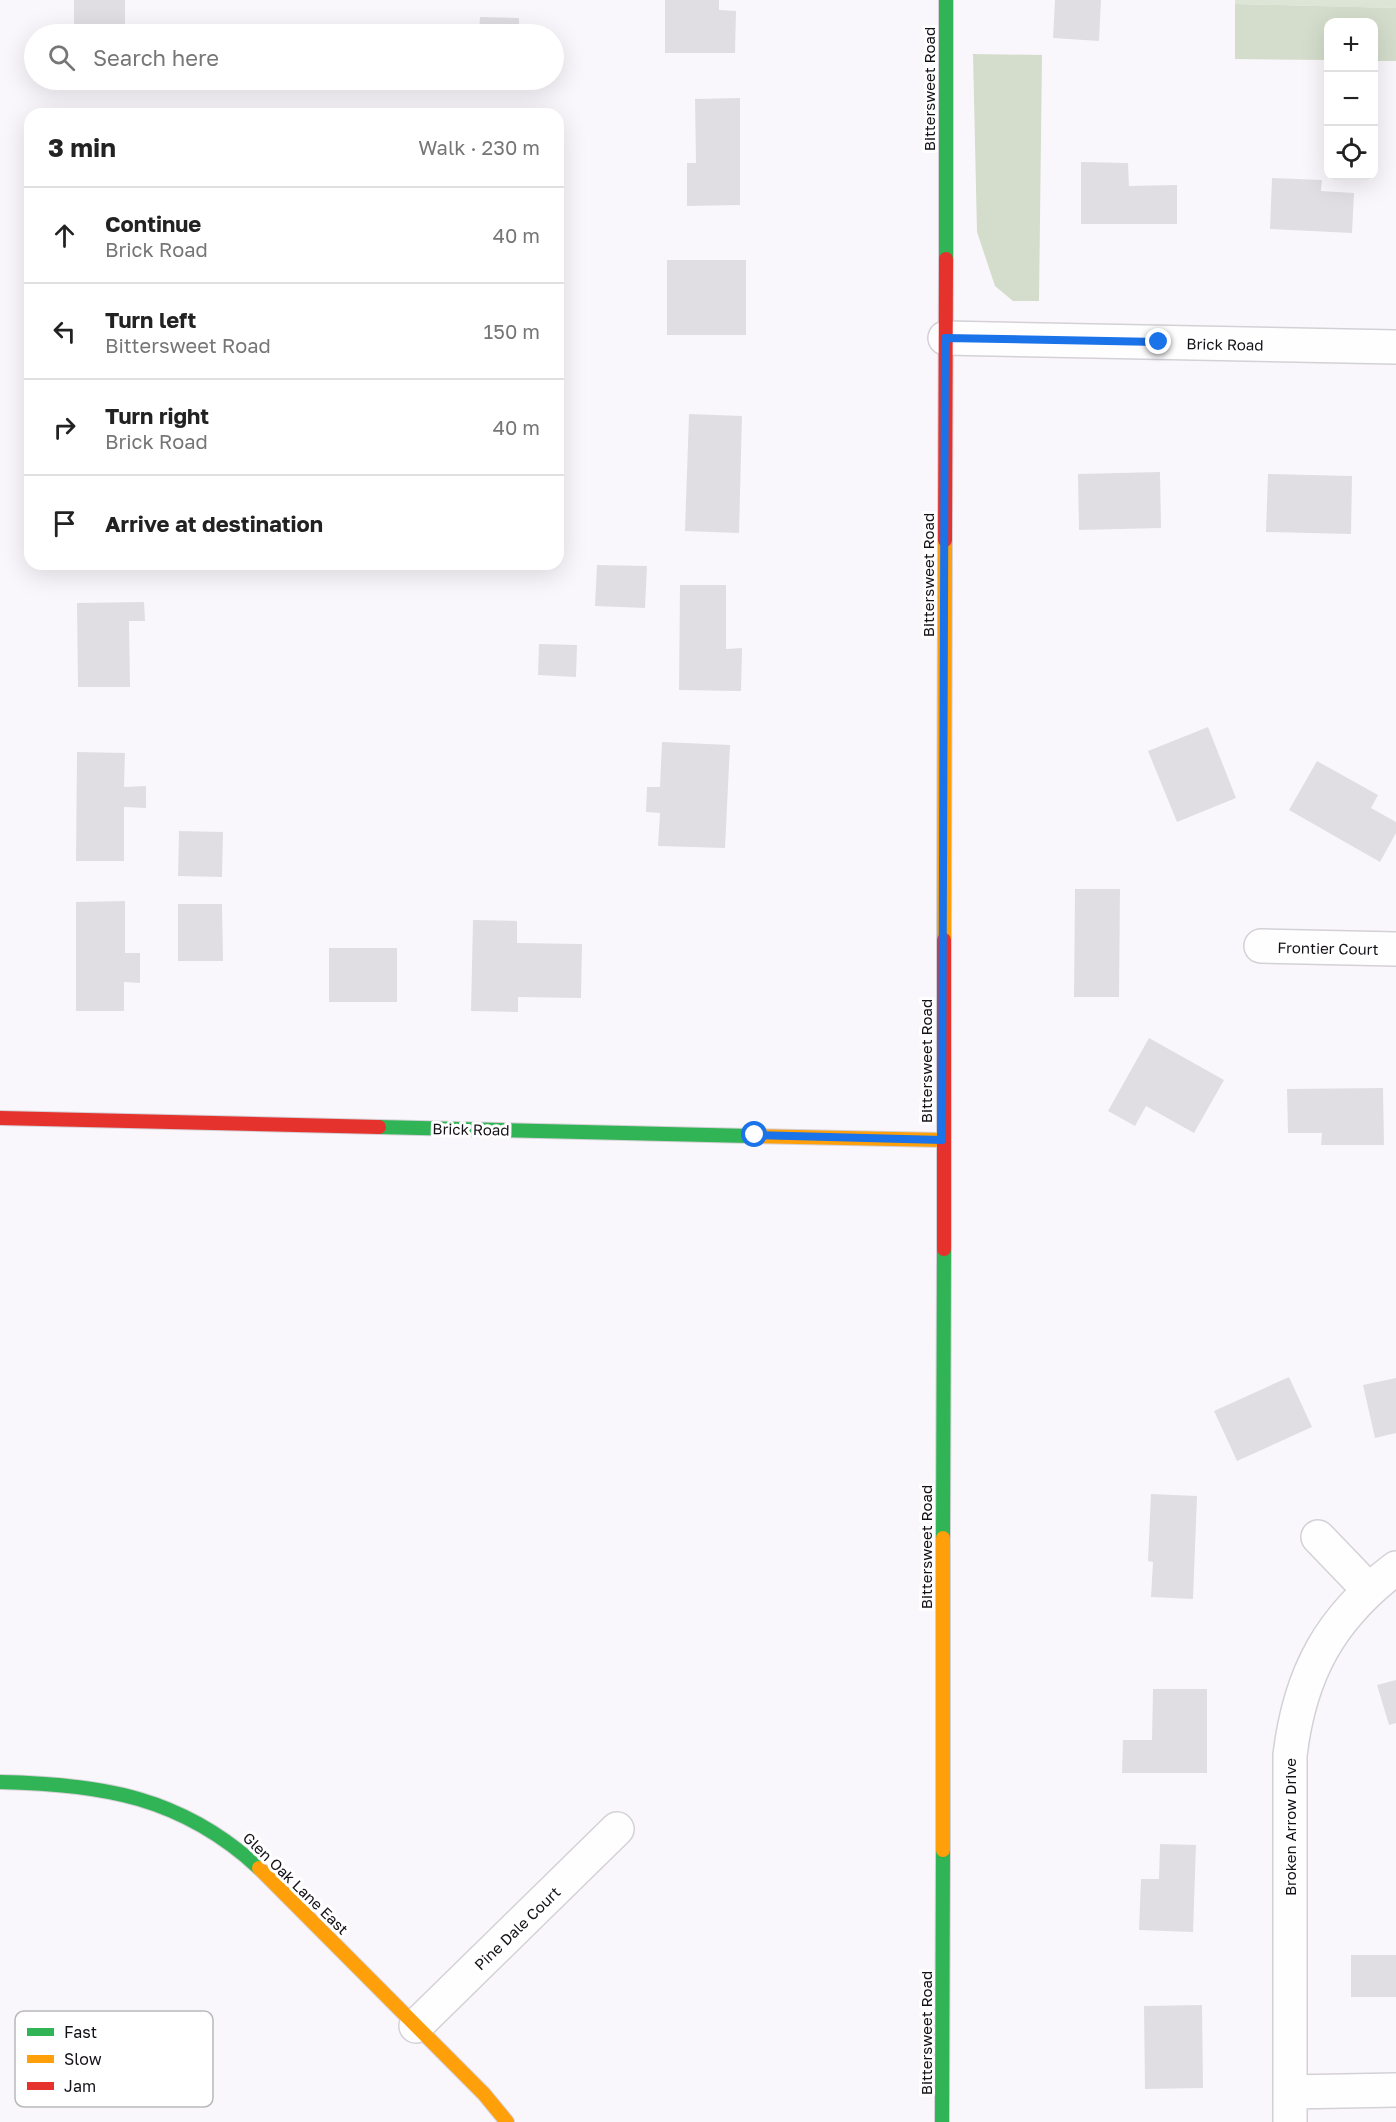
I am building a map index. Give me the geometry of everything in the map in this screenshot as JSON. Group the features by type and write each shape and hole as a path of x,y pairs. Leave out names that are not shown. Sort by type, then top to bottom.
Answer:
{"street":[{"name":"Bittersweet Road","path":"942,2122 942,1140 946,0"},
{"name":"Brick Road","path":"945,338 1396,347"},
{"name":"Frontier Court","path":"1261,946 1396,949"},
{"name":"Brick Road","path":"0,1118 942,1140"},
{"path":"1318,1537 1368,1589"},
{"name":"Broken Arrow Drive","path":"1290,2107 1290,1755 1294,1723 1306,1681 1323,1645 1342,1618 1368,1589 1396,1568"},
{"name":"Glen Oak Lane East","path":"0,1782 92,1787 137,1797 183,1814 228,1841 276,1884 507,2122"},
{"name":"Pine Dale Court","path":"416,2026 617,1829"},
{"path":"1290,2107 1396,2090"}],"green space":[{"path":"1235,0 1396,0 1396,8 1235,4"},
{"path":"1235,4 1396,8 1396,61 1378,61 1378,18 1324,18 1324,60 1235,59"},
{"path":"973,54 1042,55 1039,301 1013,301 995,286 977,232"}],"building":[{"path":"74,0 125,0 125,24 74,24"},
{"path":"665,0 719,0 719,10 736,11 735,53 665,53"},
{"path":"1055,0 1101,0 1099,41 1053,38"},
{"path":"480,17 519,18 519,24 480,24"},
{"path":"740,98 740,205 687,206 687,163 696,163 695,99"},
{"path":"1081,162 1128,163 1129,186 1177,185 1177,224 1081,224"},
{"path":"1272,178 1322,180 1321,191 1354,193 1352,233 1270,229"},
{"path":"667,260 746,260 746,335 667,335"},
{"path":"689,414 742,416 739,533 685,531"},
{"path":"1160,472 1161,528 1079,530 1078,474"},
{"path":"1268,474 1352,476 1351,534 1266,532"},
{"path":"597,565 647,566 645,608 595,606"},
{"path":"680,585 726,585 726,649 742,648 741,691 679,690"},
{"path":"144,602 145,621 129,621 130,687 78,687 77,603"},
{"path":"539,644 577,645 576,677 538,675"},
{"path":"1208,727 1236,798 1177,822 1148,751"},
{"path":"662,742 730,745 725,848 658,846 660,813 646,812 647,787 660,787"},
{"path":"77,752 125,753 124,787 146,786 146,808 124,807 124,861 76,861"},
{"path":"1317,761 1378,795 1371,808 1396,822 1396,833 1380,862 1289,810"},
{"path":"179,831 223,832 222,877 178,876"},
{"path":"1075,889 1120,889 1119,997 1074,997"},
{"path":"125,901 125,953 140,953 140,983 124,982 124,1011 76,1011 76,902"},
{"path":"178,904 222,904 223,961 178,961"},
{"path":"473,920 517,921 517,943 582,944 581,998 518,997 518,1012 471,1011"},
{"path":"329,948 397,948 397,1002 329,1002"},
{"path":"1149,1038 1224,1080 1194,1133 1146,1106 1135,1126 1108,1111"},
{"path":"1383,1088 1384,1145 1321,1145 1322,1133 1288,1133 1287,1089"},
{"path":"1289,1377 1312,1427 1237,1461 1214,1411"},
{"path":"1396,1378 1396,1433 1375,1438 1363,1385"},
{"path":"1151,1494 1197,1496 1193,1599 1151,1597 1153,1562 1148,1561"},
{"path":"1396,1680 1396,1723 1389,1725 1377,1685"},
{"path":"1153,1689 1207,1689 1207,1773 1122,1773 1123,1740 1152,1740"},
{"path":"1160,1844 1196,1845 1193,1932 1139,1930 1141,1879 1159,1879"},
{"path":"1351,1955 1396,1955 1396,1997 1351,1997"},
{"path":"1202,2005 1203,2088 1145,2089 1144,2006"}],"traffic: fast":[{"path":"946,0 946,259"},
{"path":"379,1127 750,1136"},
{"path":"943,1538 944,1249"},
{"path":"0,1782 73,1786 139,1799 170,1810 200,1825 230,1844 259,1868"},
{"path":"942,2122 943,1850"}],"traffic: slow":[{"path":"944,940 945,540"},
{"path":"750,1136 942,1140"},
{"path":"943,1538 943,1850"},
{"path":"259,1868 484,2094 507,2122"}],"traffic: jam":[{"path":"945,540 946,259"},
{"path":"944,940 944,1249"},
{"path":"0,1118 379,1127"}],"route":[{"path":"755,1135 942,1140 945,338 1159,342"}]}
